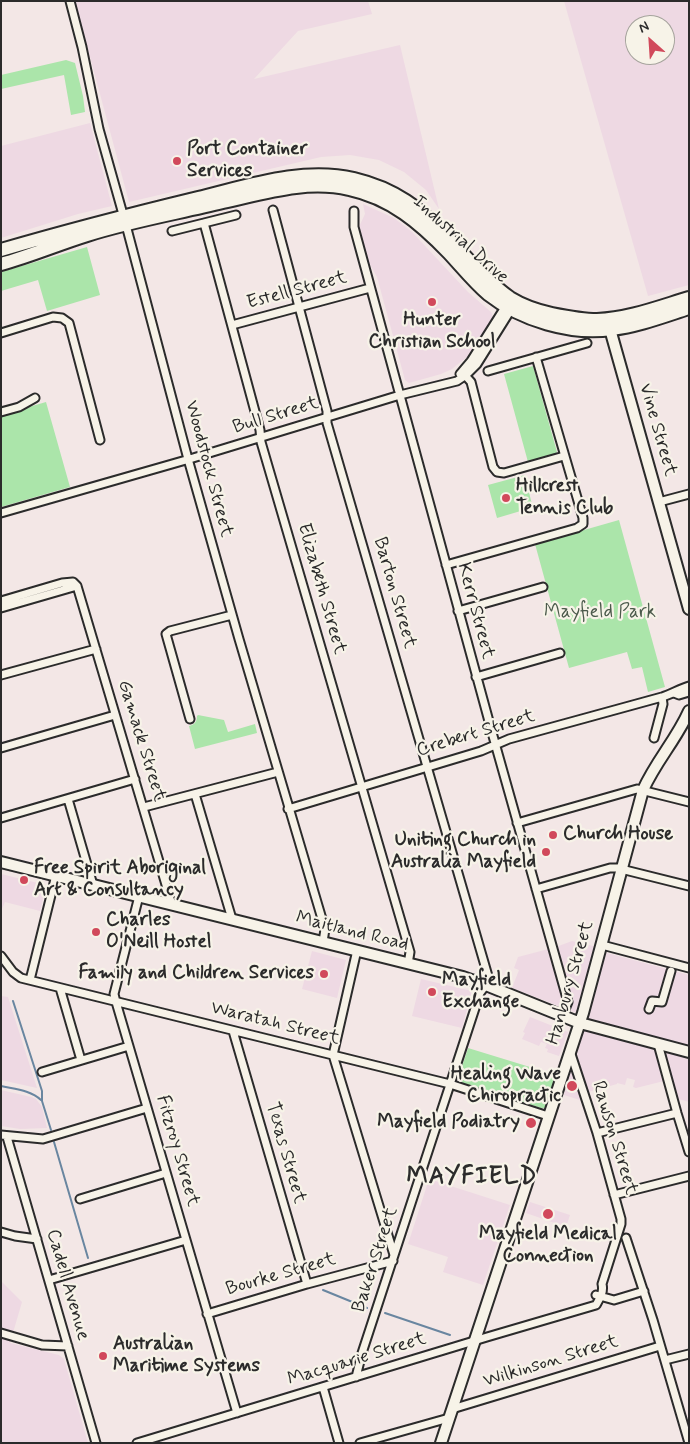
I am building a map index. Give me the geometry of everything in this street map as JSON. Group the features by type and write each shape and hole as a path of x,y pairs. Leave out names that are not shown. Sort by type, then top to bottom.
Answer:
{"highway":[{"name":"Industrial Drive","path":"1,250 59,233 125,220 292,177 336,176 354,179 386,190 419,209 511,304 609,324 689,308"},
{"name":"Industrial Drive","path":"1,264 88,235 125,220"},
{"name":"Industrial Drive","path":"609,324 641,312 689,298"}],"main road":[{"name":"Vine Street","path":"609,324 689,609"},
{"name":"Hanbury Street","path":"441,1443 580,1023 643,790 654,767 679,731 689,711"},
{"name":"Maitland Road","path":"1,862 463,977 580,1023 689,1052"}],"street":[{"name":"Woodstock Street","path":"70,1 82,47 95,113 188,459 324,930 323,942"},
{"name":"Barton Street","path":"273,210 326,408 327,423 487,968 486,985"},
{"name":"Kerr Street","path":"354,211 354,227 370,288 476,677 568,1002 562,1017"},
{"path":"172,231 236,215"},
{"name":"Elizabeth Street","path":"204,223 260,430 261,442 410,952 408,964"},
{"name":"Estell Street","path":"232,325 370,288"},
{"name":"Bull Street","path":"1,513 445,383 464,374 476,364 511,304"},
{"path":"1,333 53,316 62,318 69,323 100,440"},
{"path":"488,372 587,343"},
{"path":"446,565 577,528 583,524 583,518 536,358"},
{"path":"464,374 470,382 493,467 497,472 504,473 564,456"},
{"path":"1,412 19,407 35,398"},
{"path":"659,502 689,494"},
{"path":"1,600 62,583 73,582 77,586"},
{"path":"1,608 77,586"},
{"name":"Gamack Street","path":"77,586 172,905"},
{"path":"458,611 543,587"},
{"path":"190,719 166,634 170,631 232,614"},
{"path":"1,675 96,649"},
{"path":"476,677 560,653"},
{"name":"Crebert Street","path":"288,809 489,748 509,739 662,697 689,686"},
{"name":"Crebert Street","path":"674,693 679,695 689,692"},
{"path":"654,738 663,704 662,697"},
{"path":"1,748 115,715"},
{"path":"144,807 278,772"},
{"path":"1,818 135,779"},
{"path":"518,823 635,789 689,802"},
{"path":"195,794 232,919"},
{"path":"68,799 93,885"},
{"path":"536,888 610,868 622,869 689,886"},
{"path":"30,980 56,875"},
{"name":"Fitzroy Street","path":"138,896 114,994 237,1413"},
{"path":"602,945 689,968"},
{"path":"357,950 333,1055 394,1258"},
{"name":"Waratah Street","path":"1,956 16,975 30,980 450,1084 548,1116"},
{"path":"650,1009 652,1001 664,1004 671,971"},
{"name":"Baker Street","path":"356,1377 362,1352 480,993 486,985"},
{"path":"60,988 81,1060"},
{"name":"Texas Street","path":"233,1031 307,1284"},
{"path":"658,1044 689,1152"},
{"path":"42,1072 129,1046"},
{"name":"Rawson Street","path":"570,1050 597,1133 621,1219 602,1284 598,1288 598,1296"},
{"path":"4,1136 43,1138 147,1108"},
{"path":"597,1133 677,1113"},
{"name":"Cadell Avenue","path":"4,1136 37,1239 96,1443"},
{"path":"80,1199 166,1173"},
{"path":"614,1195 689,1176"},
{"path":"1,1232 37,1239"},
{"path":"626,1238 644,1291 689,1443"},
{"path":"49,1280 186,1240"},
{"name":"Bourke Street","path":"208,1314 394,1258"},
{"path":"598,1296 614,1300 644,1291"},
{"name":"Macquarie Street","path":"137,1443 474,1341 586,1308 592,1308 596,1305 598,1296"},
{"path":"1,1333 42,1345 68,1346"},
{"name":"Wilkinson Street","path":"360,1443 660,1346"},
{"path":"665,1360 689,1354"},
{"path":"323,1387 339,1443"}],"shaded area":[{"path":"75,1 368,1 372,14 298,31 254,79 400,45 439,209 426,190 404,172 379,160 350,155 321,157 129,202"},
{"path":"564,1 689,1 689,285 648,296"},
{"path":"90,123 112,206 78,214 1,238 1,146"},
{"name":"Hunter Christian School","path":"363,204 394,218 412,232 468,292 491,312 493,317 468,356 452,369 409,383 405,380 377,277 368,261 359,227 365,214"},
{"path":"1,874 46,885 40,911 5,902 1,911"},
{"path":"572,941 593,946 607,953 689,975 689,1102 675,1098 668,1080 636,1088 633,1087 635,1080 627,1078 625,1085 617,1083 588,1092 583,1101 564,1095 588,1016 512,988 519,970 514,968 518,957"},
{"name":"Family and Children Services","path":"312,951 346,960 337,998 302,989"},
{"path":"421,979 472,991 462,1028 412,1016"},
{"path":"1,996 8,997 37,1088 1,1080"},
{"path":"530,1017 568,1032 559,1056 547,1052 548,1049 545,1048 547,1044 541,1042 539,1046 522,1039"},
{"path":"1,1090 36,1099 42,1107 47,1128 20,1129 1,1126"},
{"path":"429,1179 510,1205 483,1285 443,1272 448,1257 408,1244"},
{"name":"Mayfield Medical Connection","path":"530,1202 570,1215 566,1227 526,1213"},
{"path":"1,1281 22,1302 10,1343 59,1355 64,1359 88,1443 1,1443"}],"green space":[{"path":"66,60 75,63 85,112 71,115 64,75 1,89 1,75"},
{"path":"87,247 100,295 47,311 38,280 1,291 1,272"},
{"path":"533,366 557,452 528,462 504,374"},
{"path":"46,402 70,487 1,507 1,415"},
{"name":"Hillcrest Tennis Club","path":"525,475 533,509 497,518 488,485"},
{"name":"Mayfield Park","path":"619,520 665,687 648,692 642,667 632,669 627,652 569,668 535,544"},
{"path":"198,715 224,720 228,732 255,724 257,733 195,749 189,726 195,723"},
{"path":"468,1048 556,1075 547,1106 541,1108 460,1082 458,1079"}],"waterway":[{"path":"13,1001 42,1091 42,1101 51,1130"},
{"path":"1,1086 27,1092 41,1100"},
{"path":"54,1142 88,1258"},
{"path":"323,1290 367,1308"},
{"path":"385,1313 450,1335"}],"place":[{"name":"Port Container Services","path":"177,161"},
{"name":"Hunter Christian School","path":"432,302"},
{"name":"Hillcrest Tennis Club","path":"506,498"},
{"name":"Church House","path":"553,835"},
{"name":"Uniting Church in Australia Mayfield","path":"546,852"},
{"name":"Free Spirit Aboriginal Art & Consultancy","path":"24,880"},
{"name":"Charles O'Neill Hostel","path":"96,932"},
{"name":"Family and Children Services","path":"324,974"},
{"name":"Mayfield Exchange","path":"432,992"},
{"name":"Healing Wave Chiropractic","path":"572,1086"},
{"name":"Mayfield Podiatry","path":"531,1123"},
{"name":"Mayfield Medical Connection","path":"548,1214"},
{"name":"Australian Maritime Systems","path":"103,1356"}],"district":[{"name":"MAYFIELD","path":"472,1178"}]}
